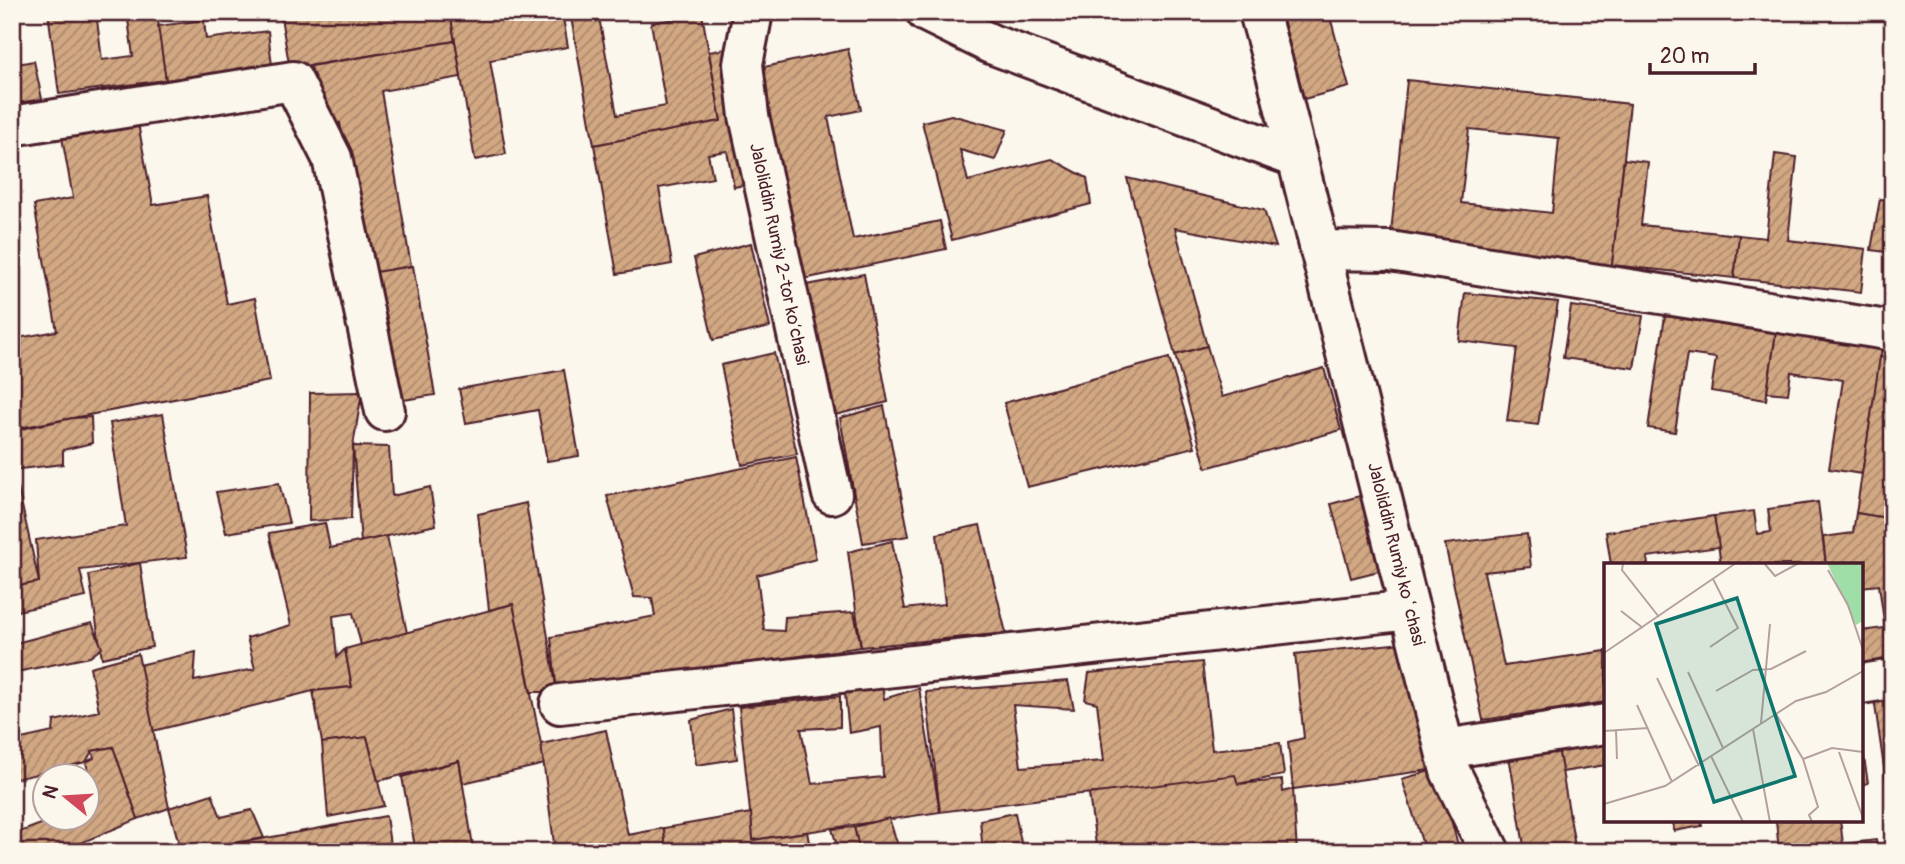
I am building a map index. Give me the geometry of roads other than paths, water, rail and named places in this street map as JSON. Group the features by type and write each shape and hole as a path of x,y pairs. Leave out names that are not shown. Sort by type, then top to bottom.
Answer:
{"street":[{"name":"Jaloliddin Rumiy 2-tor koʼchasi","path":"753,12 743,64 749,116 832,494"},
{"path":"926,12 991,44 1297,158"},
{"name":"Jaloliddin Rumiy koʻchasi","path":"1259,12 1450,771 1490,852"},
{"path":"12,126 293,81 332,158 385,411"},
{"path":"1320,250 1390,251 1893,331"},
{"path":"560,704 1410,610"},
{"path":"1863,684 1893,679"},
{"path":"1445,749 1604,724"}]}
